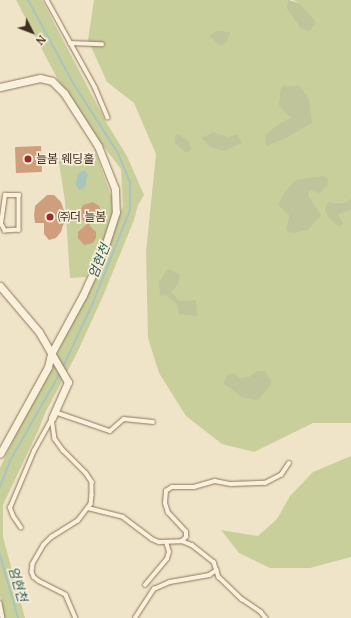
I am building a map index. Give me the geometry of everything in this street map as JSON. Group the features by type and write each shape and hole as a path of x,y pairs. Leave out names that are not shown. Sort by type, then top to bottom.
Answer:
{"street":[{"path":"0,87 40,78 52,81 72,104 98,146 115,189 116,212 104,249 83,295 51,354 48,367 0,454"},
{"path":"0,286 40,332 68,382 54,415"}],"lane":[{"path":"47,0 95,87 108,117"},
{"path":"70,43 102,44"},
{"path":"5,195 19,195 19,230 5,231 1,224 5,195"},
{"path":"54,415 110,431 124,419 153,422"},
{"path":"54,415 55,439 63,450 86,473 92,482 91,504 78,522 52,537 44,545 33,564 32,572 34,577 39,581 66,595 76,618"},
{"path":"20,528 10,508 34,451 54,415"},
{"path":"182,541 186,537 186,532 168,513 165,502 166,491 172,487 194,486 215,481 230,484 265,483 281,475 290,463"},
{"path":"88,508 123,517 152,539 159,542 182,541 204,553 214,562 216,570 220,576 242,599 261,612 266,618"},
{"path":"145,584 167,559 169,552 166,542"},
{"path":"135,618 154,589 175,581 209,575 216,570"},
{"path":"0,603 3,618"}],"green space":[{"path":"16,0 42,0 106,122 127,156 144,195 138,205 134,220 103,296 77,353 46,411 3,505 3,537 25,618 4,618 0,596 0,468 17,432 45,382 66,334 98,272 123,206 121,169 93,133 57,78"},
{"path":"94,0 288,0 286,8 300,28 304,9 299,3 293,0 351,0 351,198 347,203 328,202 338,215 351,210 351,423 313,423 254,452 222,444 186,416 159,373 148,338 146,252 156,154 134,103 107,82 88,40","holes":["321,176 310,189 309,198 287,231 289,215 313,178"]},
{"path":"288,0 299,3 316,22 310,31 300,28 286,8"},
{"path":"217,31 230,32 228,41 221,46 209,36"},
{"path":"281,86 300,86 309,99 312,123 284,139 266,146 265,135 279,124 291,118 279,106"},
{"path":"213,132 228,137 237,134 242,143 224,151 210,147 202,138"},
{"path":"178,134 189,141 191,150 186,153 175,143 175,137"},
{"path":"96,154 112,198 113,215 100,251 86,277 70,278 65,201 58,157"},
{"path":"321,176 328,178 327,186 319,193 310,190 309,197 321,215 308,230 293,233 286,231 289,215 278,205 284,193 296,180"},
{"path":"351,198 351,210 338,215 344,224 338,226 328,217 325,209 328,202 346,203"},
{"path":"168,269 180,274 178,285 171,292 179,301 196,300 197,316 179,314 177,304 166,295 160,296 159,282"},
{"path":"257,371 265,371 271,380 271,385 258,400 243,398 223,383 227,375 235,373 239,378 249,377"},
{"path":"351,456 351,557 310,568 270,568 239,553 221,530 258,536 277,519 290,496 313,472"}],"water":[{"path":"85,170 88,175 86,184 84,188 79,190 76,185 77,176 80,172"}],"building":[{"name":"늘봄 웨딩홀","path":"41,146 42,172 16,173 15,147"},
{"path":"47,195 54,195 61,202 66,216 61,232 56,238 49,240 44,234 44,223 35,223 34,215 35,206"},
{"path":"93,202 99,206 101,213 99,219 89,225 96,232 96,238 93,243 84,245 78,238 78,232 87,224 82,219 80,212 83,205"}],"waterway":[{"name":"엄현천","path":"28,0 73,83 118,153 130,183 130,210 92,305 62,369"},
{"name":"엄현천","path":"0,487 11,459 60,373"},
{"name":"엄현천","path":"0,555 18,618"}],"place":[{"name":"늘봄 웨딩홀","path":"28,159"},
{"name":"㈜더 늘봄","path":"50,217"}]}
